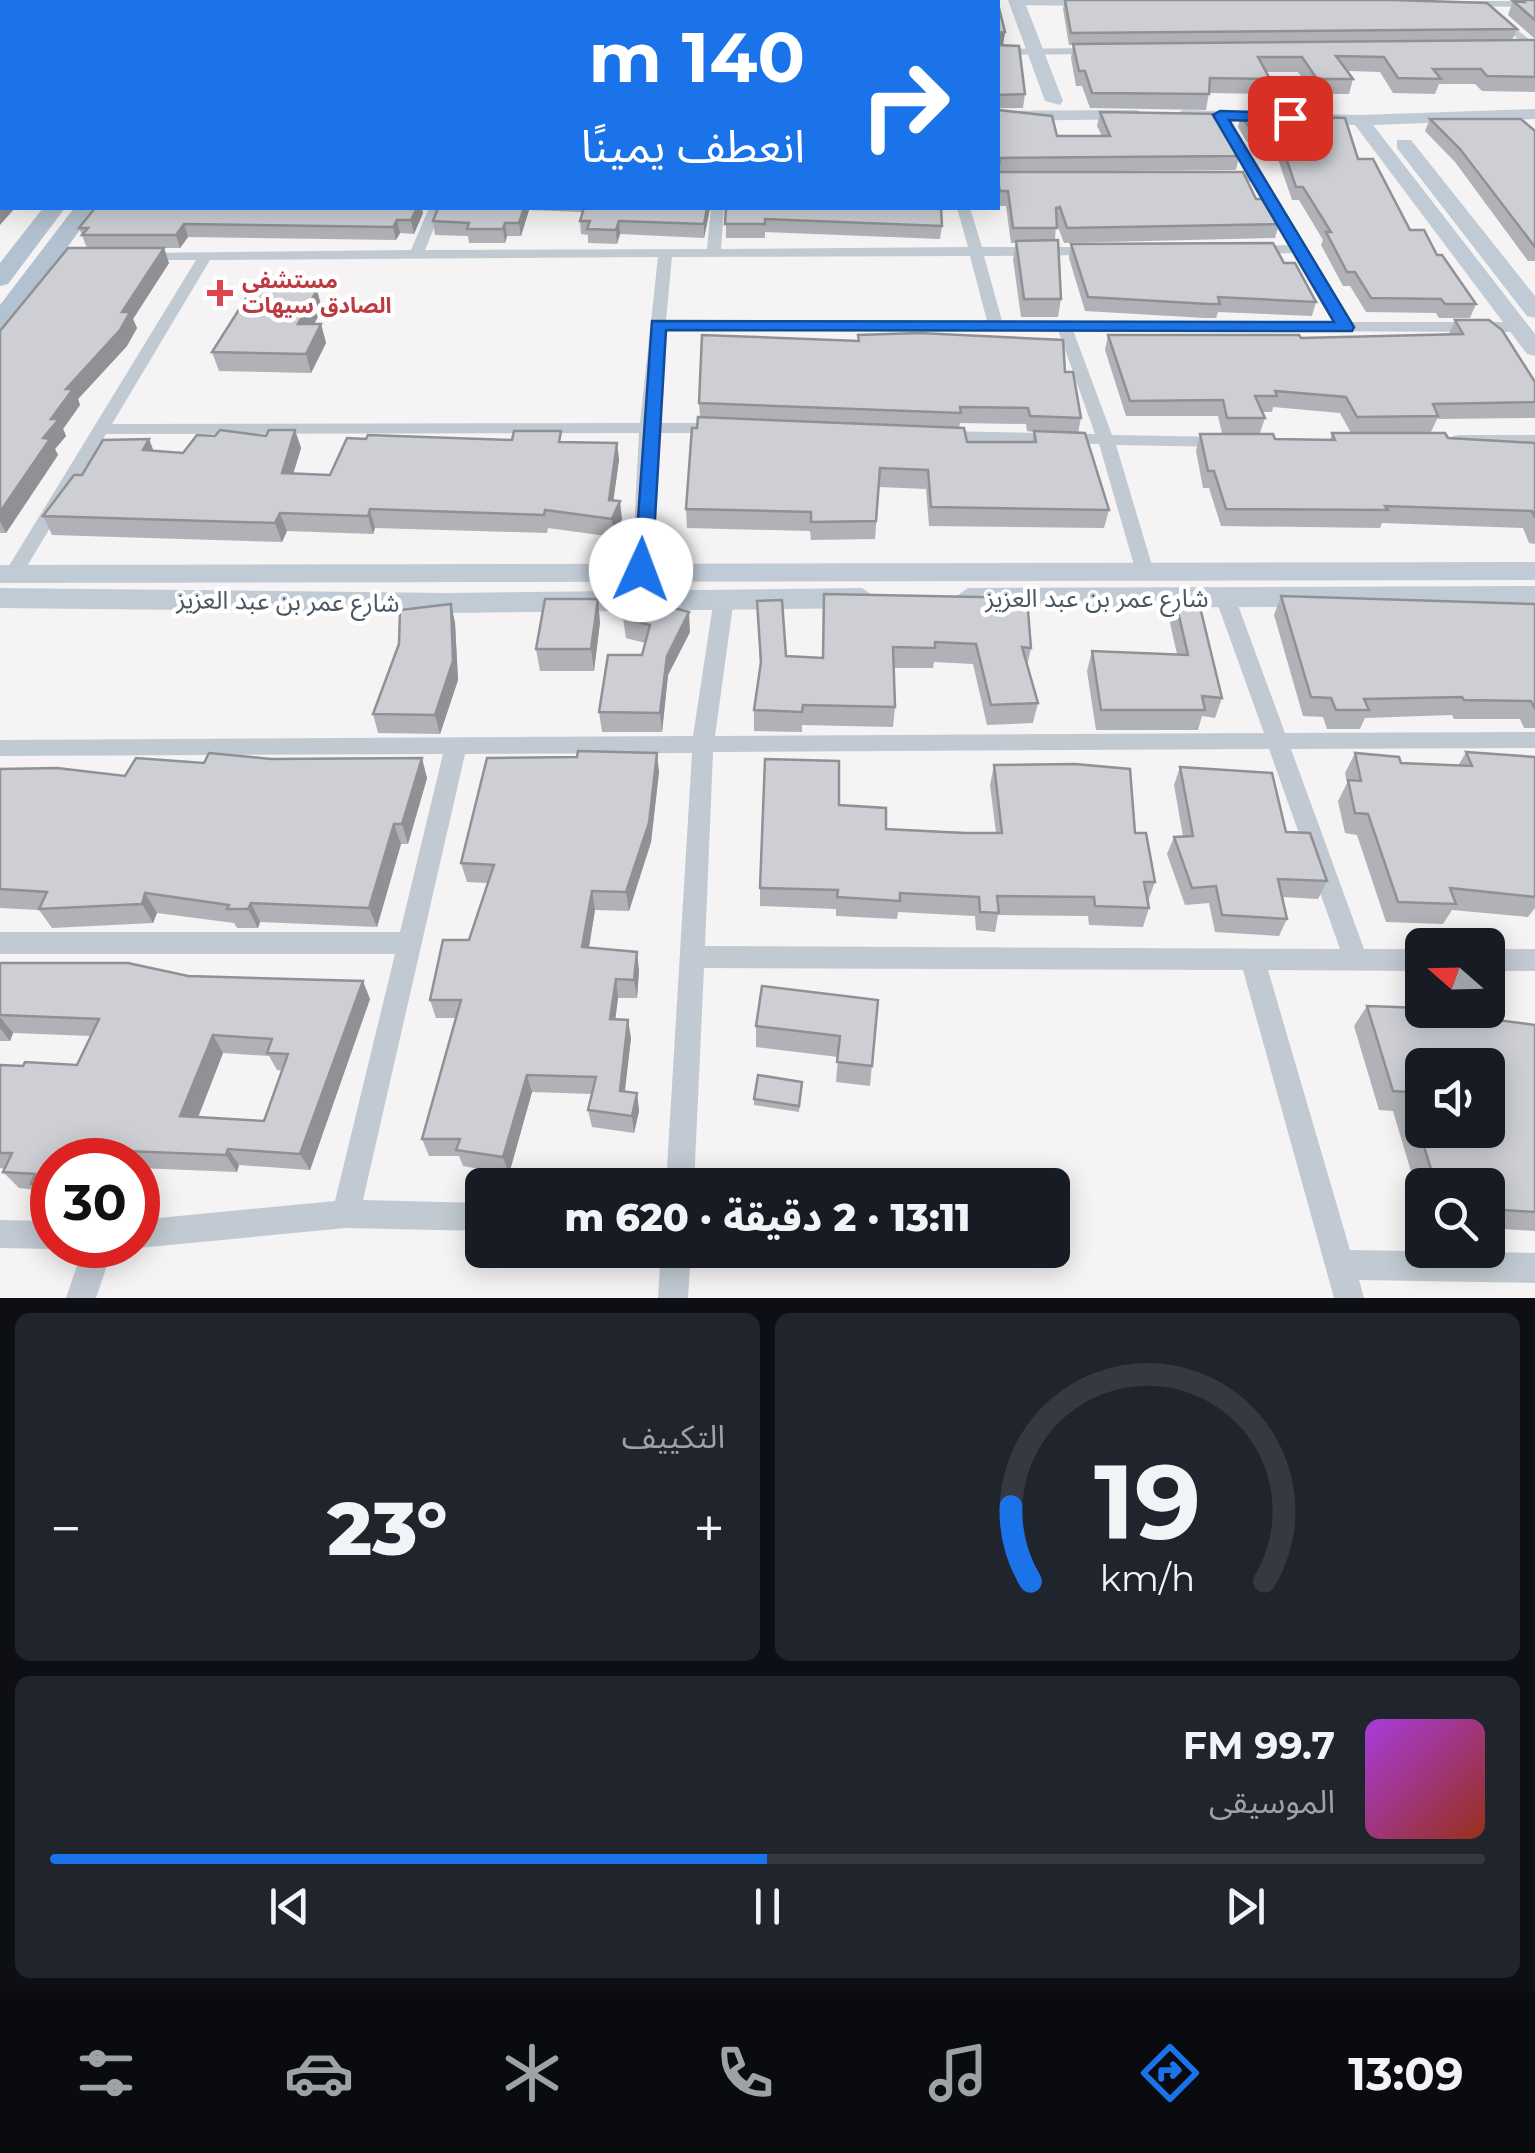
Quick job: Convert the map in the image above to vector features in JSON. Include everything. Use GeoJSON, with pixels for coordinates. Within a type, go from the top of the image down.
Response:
{"type":"FeatureCollection","features":[{"type":"Feature","properties":{"kind":"main road"},"geometry":{"type":"LineString","coordinates":[[2,273],[52,210]]}},
{"type":"Feature","properties":{"kind":"main road"},"geometry":{"type":"LineString","coordinates":[[0,322],[61,256],[84,210]]}},
{"type":"Feature","properties":{"kind":"street"},"geometry":{"type":"LineString","coordinates":[[1054,101],[1017,2],[1097,3]]}},
{"type":"Feature","properties":{"kind":"street"},"geometry":{"type":"LineString","coordinates":[[1481,2],[1533,49]]}},
{"type":"Feature","properties":{"kind":"street"},"geometry":{"type":"LineString","coordinates":[[1445,4],[1535,4]]}},
{"type":"Feature","properties":{"kind":"street"},"geometry":{"type":"LineString","coordinates":[[1512,47],[1533,49]]}},
{"type":"Feature","properties":{"kind":"street"},"geometry":{"type":"LineString","coordinates":[[1000,52],[1114,51]]}},
{"type":"Feature","properties":{"kind":"street"},"geometry":{"type":"LineString","coordinates":[[1000,101],[1535,106]]}},
{"type":"Feature","properties":{"kind":"street"},"geometry":{"type":"LineString","coordinates":[[1220,115],[1346,327]]}},
{"type":"Feature","properties":{"kind":"street"},"geometry":{"type":"LineString","coordinates":[[1000,116],[1523,119]]}},
{"type":"Feature","properties":{"kind":"street"},"geometry":{"type":"LineString","coordinates":[[1360,120],[1535,349]]}},
{"type":"Feature","properties":{"kind":"street"},"geometry":{"type":"LineString","coordinates":[[1385,120],[1535,311]]}},
{"type":"Feature","properties":{"kind":"street"},"geometry":{"type":"LineString","coordinates":[[1197,178],[1256,178]]}},
{"type":"Feature","properties":{"kind":"street"},"geometry":{"type":"LineString","coordinates":[[416,255],[434,210]]}},
{"type":"Feature","properties":{"kind":"street"},"geometry":{"type":"LineString","coordinates":[[714,253],[717,210]]}},
{"type":"Feature","properties":{"kind":"street"},"geometry":{"type":"LineString","coordinates":[[965,210],[996,326]]}},
{"type":"Feature","properties":{"kind":"street"},"geometry":{"type":"LineString","coordinates":[[1242,250],[1300,249]]}},
{"type":"Feature","properties":{"kind":"street"},"geometry":{"type":"LineString","coordinates":[[128,256],[1109,250]]}},
{"type":"Feature","properties":{"kind":"street"},"geometry":{"type":"LineString","coordinates":[[641,570],[648,424],[666,253]]}},
{"type":"Feature","properties":{"kind":"street"},"geometry":{"type":"LineString","coordinates":[[4,582],[206,256]]}},
{"type":"Feature","properties":{"kind":"street"},"geometry":{"type":"LineString","coordinates":[[658,325],[1518,327]]}},
{"type":"Feature","properties":{"kind":"street"},"geometry":{"type":"LineString","coordinates":[[1064,326],[1107,443],[1144,572]]}},
{"type":"Feature","properties":{"kind":"street"},"geometry":{"type":"LineString","coordinates":[[102,429],[648,424],[748,428]]}},
{"type":"Feature","properties":{"kind":"street"},"geometry":{"type":"LineString","coordinates":[[927,436],[1107,443],[1243,442]]}},
{"type":"Feature","properties":{"kind":"street"},"geometry":{"type":"LineString","coordinates":[[1438,440],[1535,440]]}},
{"type":"Feature","properties":{"kind":"street","name":"شارع عمر بن عبد العزيز"},"geometry":{"type":"LineString","coordinates":[[4,582],[641,570],[1535,571]]}},
{"type":"Feature","properties":{"kind":"street","name":"شارع عمر بن عبد العزيز"},"geometry":{"type":"LineString","coordinates":[[4,582],[446,603],[724,598],[1535,596]]}},
{"type":"Feature","properties":{"kind":"street"},"geometry":{"type":"LineString","coordinates":[[1225,597],[1356,960]]}},
{"type":"Feature","properties":{"kind":"street"},"geometry":{"type":"LineString","coordinates":[[681,1168],[703,743],[724,598]]}},
{"type":"Feature","properties":{"kind":"street"},"geometry":{"type":"LineString","coordinates":[[0,748],[1535,740]]}},
{"type":"Feature","properties":{"kind":"street"},"geometry":{"type":"LineString","coordinates":[[346,1214],[456,745]]}},
{"type":"Feature","properties":{"kind":"street"},"geometry":{"type":"LineString","coordinates":[[0,943],[407,944]]}},
{"type":"Feature","properties":{"kind":"street"},"geometry":{"type":"LineString","coordinates":[[695,956],[1405,960]]}},
{"type":"Feature","properties":{"kind":"street"},"geometry":{"type":"LineString","coordinates":[[1505,960],[1535,960]]}},
{"type":"Feature","properties":{"kind":"street"},"geometry":{"type":"LineString","coordinates":[[1253,961],[1349,1298]]}},
{"type":"Feature","properties":{"kind":"street"},"geometry":{"type":"LineString","coordinates":[[160,1232],[346,1214],[465,1216]]}},
{"type":"Feature","properties":{"kind":"street"},"geometry":{"type":"LineString","coordinates":[[0,1234],[30,1235]]}},
{"type":"Feature","properties":{"kind":"street"},"geometry":{"type":"LineString","coordinates":[[1340,1266],[1535,1268]]}},
{"type":"Feature","properties":{"kind":"street"},"geometry":{"type":"LineString","coordinates":[[81,1298],[91,1268]]}},
{"type":"Feature","properties":{"kind":"street"},"geometry":{"type":"LineString","coordinates":[[673,1298],[675,1268]]}},
{"type":"Feature","properties":{"kind":"building"},"geometry":{"type":"Polygon","coordinates":[[[1065,0],[1487,3],[1517,29],[1071,33],[1065,0]]]}},
{"type":"Feature","properties":{"kind":"building"},"geometry":{"type":"Polygon","coordinates":[[[1535,0],[1535,20],[1513,1],[1535,0]]]}},
{"type":"Feature","properties":{"kind":"building"},"geometry":{"type":"Polygon","coordinates":[[[1535,40],[1535,77],[1487,76],[1481,69],[1433,69],[1441,79],[1398,78],[1384,57],[1336,56],[1353,79],[1317,79],[1302,57],[1258,57],[1270,79],[1210,78],[1209,94],[1092,93],[1085,71],[1079,71],[1073,44],[1535,40]]]}},
{"type":"Feature","properties":{"kind":"building"},"geometry":{"type":"Polygon","coordinates":[[[1000,45],[1019,46],[1025,94],[1000,95],[1000,45]]]}},
{"type":"Feature","properties":{"kind":"building"},"geometry":{"type":"Polygon","coordinates":[[[1000,110],[1052,116],[1057,136],[1110,136],[1100,112],[1220,114],[1229,127],[1222,127],[1239,156],[1000,158],[1000,110]]]}},
{"type":"Feature","properties":{"kind":"building"},"geometry":{"type":"Polygon","coordinates":[[[1241,115],[1345,118],[1358,159],[1373,159],[1410,230],[1424,230],[1437,255],[1442,255],[1476,304],[1371,298],[1355,272],[1347,272],[1326,232],[1331,232],[1303,187],[1296,187],[1283,149],[1268,130],[1250,129],[1241,115]]]}},
{"type":"Feature","properties":{"kind":"building"},"geometry":{"type":"Polygon","coordinates":[[[1430,119],[1521,119],[1535,131],[1535,247],[1460,149],[1430,119]]]}},
{"type":"Feature","properties":{"kind":"building"},"geometry":{"type":"Polygon","coordinates":[[[1000,172],[1243,172],[1256,199],[1262,199],[1279,224],[1067,228],[1060,207],[1056,208],[1057,228],[1013,228],[1008,191],[1000,191],[1000,172]]]}},
{"type":"Feature","properties":{"kind":"building"},"geometry":{"type":"Polygon","coordinates":[[[93,210],[416,210],[411,220],[397,220],[393,227],[184,224],[176,235],[82,235],[88,228],[79,228],[93,210]]]}},
{"type":"Feature","properties":{"kind":"building"},"geometry":{"type":"Polygon","coordinates":[[[437,210],[523,210],[519,223],[505,223],[503,229],[467,229],[469,223],[433,221],[437,210]]]}},
{"type":"Feature","properties":{"kind":"building"},"geometry":{"type":"Polygon","coordinates":[[[583,210],[707,210],[704,224],[619,221],[616,230],[587,229],[590,221],[580,221],[583,210]]]}},
{"type":"Feature","properties":{"kind":"building"},"geometry":{"type":"Polygon","coordinates":[[[726,210],[941,210],[942,226],[765,219],[765,224],[725,224],[726,210]]]}},
{"type":"Feature","properties":{"kind":"building"},"geometry":{"type":"Polygon","coordinates":[[[1058,240],[1061,299],[1024,299],[1016,241],[1058,240]]]}},
{"type":"Feature","properties":{"kind":"building"},"geometry":{"type":"Polygon","coordinates":[[[1273,243],[1284,263],[1295,263],[1316,302],[1218,297],[1220,304],[1209,304],[1088,297],[1071,244],[1273,243]]]}},
{"type":"Feature","properties":{"kind":"building"},"geometry":{"type":"Polygon","coordinates":[[[68,248],[164,248],[122,312],[130,312],[120,330],[66,389],[73,389],[51,419],[59,419],[43,438],[50,439],[0,512],[0,331],[68,248]]]}},
{"type":"Feature","properties":{"kind":"building"},"geometry":{"type":"Polygon","coordinates":[[[252,289],[317,290],[298,324],[321,324],[306,354],[212,352],[252,289]]]}},
{"type":"Feature","properties":{"kind":"building"},"geometry":{"type":"Polygon","coordinates":[[[1455,320],[1489,320],[1502,330],[1535,382],[1535,402],[1433,404],[1438,416],[1357,417],[1346,397],[1275,391],[1277,396],[1255,396],[1265,418],[1227,418],[1223,400],[1130,401],[1108,335],[1301,338],[1463,334],[1455,320]]]}},
{"type":"Feature","properties":{"kind":"building"},"geometry":{"type":"Polygon","coordinates":[[[919,333],[1063,340],[1065,372],[1073,372],[1081,418],[1030,416],[1028,408],[960,407],[961,413],[699,403],[702,335],[859,341],[858,335],[919,333]]]}},
{"type":"Feature","properties":{"kind":"building"},"geometry":{"type":"Polygon","coordinates":[[[698,417],[964,428],[967,442],[1036,442],[1034,431],[1085,433],[1109,510],[931,507],[928,470],[880,468],[876,521],[811,522],[811,512],[686,509],[692,428],[697,428],[698,417]]]}},
{"type":"Feature","properties":{"kind":"building"},"geometry":{"type":"Polygon","coordinates":[[[220,430],[266,436],[269,430],[295,430],[282,473],[330,475],[347,438],[366,439],[368,435],[512,440],[514,431],[561,431],[559,442],[617,443],[609,500],[620,501],[612,519],[545,510],[544,515],[370,509],[368,516],[280,513],[275,523],[43,516],[74,475],[82,475],[103,440],[149,439],[143,450],[183,453],[197,435],[215,436],[220,430]]]}},
{"type":"Feature","properties":{"kind":"building"},"geometry":{"type":"Polygon","coordinates":[[[1332,433],[1445,433],[1448,438],[1535,443],[1535,518],[1532,511],[1385,506],[1388,510],[1226,509],[1214,471],[1208,471],[1200,434],[1273,434],[1275,439],[1335,440],[1332,433]]]}},
{"type":"Feature","properties":{"kind":"building"},"geometry":{"type":"Polygon","coordinates":[[[824,594],[1027,598],[1031,648],[1022,647],[1038,703],[991,705],[976,644],[935,642],[935,648],[893,647],[895,707],[803,705],[802,712],[754,710],[761,662],[757,601],[782,600],[786,656],[823,658],[824,594]]]}},
{"type":"Feature","properties":{"kind":"building"},"geometry":{"type":"Polygon","coordinates":[[[1281,596],[1535,604],[1535,709],[1531,701],[1462,697],[1364,699],[1369,710],[1336,710],[1331,698],[1311,697],[1281,596]]]}},
{"type":"Feature","properties":{"kind":"building"},"geometry":{"type":"Polygon","coordinates":[[[637,598],[689,612],[667,656],[660,713],[599,712],[608,655],[642,655],[650,625],[623,618],[637,598]]]}},
{"type":"Feature","properties":{"kind":"building"},"geometry":{"type":"Polygon","coordinates":[[[545,599],[598,599],[591,649],[536,649],[545,599]]]}},
{"type":"Feature","properties":{"kind":"building"},"geometry":{"type":"Polygon","coordinates":[[[1176,603],[1199,603],[1222,698],[1202,696],[1205,710],[1101,710],[1092,651],[1188,655],[1176,603]]]}},
{"type":"Feature","properties":{"kind":"building"},"geometry":{"type":"Polygon","coordinates":[[[451,604],[453,661],[435,715],[373,714],[399,644],[400,610],[451,604]]]}},
{"type":"Feature","properties":{"kind":"building"},"geometry":{"type":"Polygon","coordinates":[[[578,751],[657,753],[649,823],[626,892],[592,891],[582,947],[637,952],[634,980],[616,979],[610,1019],[628,1020],[620,1091],[637,1093],[632,1116],[588,1110],[596,1077],[527,1075],[503,1157],[456,1150],[460,1139],[422,1139],[461,1000],[430,1000],[443,940],[469,940],[494,865],[461,863],[487,758],[577,757],[578,751]]]}},
{"type":"Feature","properties":{"kind":"building"},"geometry":{"type":"Polygon","coordinates":[[[1466,752],[1535,757],[1535,897],[1450,888],[1456,904],[1398,902],[1368,814],[1355,813],[1348,780],[1361,781],[1355,753],[1399,757],[1401,763],[1472,766],[1466,752]]]}},
{"type":"Feature","properties":{"kind":"building"},"geometry":{"type":"Polygon","coordinates":[[[209,753],[271,759],[422,758],[402,824],[394,824],[369,908],[251,903],[248,909],[227,909],[229,905],[145,893],[142,904],[39,909],[47,892],[0,889],[0,769],[57,768],[125,776],[136,758],[204,763],[209,753]]]}},
{"type":"Feature","properties":{"kind":"building"},"geometry":{"type":"Polygon","coordinates":[[[765,759],[839,761],[839,805],[886,808],[886,829],[964,833],[1002,833],[994,765],[1075,764],[1130,769],[1135,833],[1146,833],[1155,882],[1144,882],[1149,908],[1095,906],[1094,897],[997,896],[999,913],[980,912],[979,897],[900,893],[900,901],[837,897],[838,890],[760,888],[765,759]]]}},
{"type":"Feature","properties":{"kind":"building"},"geometry":{"type":"Polygon","coordinates":[[[1180,767],[1272,773],[1286,832],[1310,833],[1327,881],[1278,879],[1287,919],[1222,915],[1216,886],[1192,888],[1174,837],[1193,836],[1180,767]]]}},
{"type":"Feature","properties":{"kind":"building"},"geometry":{"type":"Polygon","coordinates":[[[0,963],[128,963],[188,976],[363,981],[300,1154],[228,1149],[226,1155],[160,1152],[160,1138],[30,1138],[30,1174],[3,1172],[12,1153],[0,1153],[0,1065],[77,1065],[99,1019],[0,1015],[0,963]],[[213,1035],[180,1116],[264,1121],[288,1054],[267,1053],[272,1039],[213,1035]]]}},
{"type":"Feature","properties":{"kind":"building"},"geometry":{"type":"Polygon","coordinates":[[[762,986],[878,1000],[872,1066],[837,1062],[840,1036],[756,1026],[762,986]]]}},
{"type":"Feature","properties":{"kind":"building"},"geometry":{"type":"Polygon","coordinates":[[[1367,1006],[1405,1007],[1405,1028],[1505,1028],[1505,1021],[1535,1025],[1535,1212],[1505,1210],[1505,1168],[1431,1168],[1424,1148],[1505,1148],[1505,1048],[1405,1048],[1405,1092],[1393,1091],[1367,1006]]]}},
{"type":"Feature","properties":{"kind":"building"},"geometry":{"type":"Polygon","coordinates":[[[758,1075],[802,1082],[799,1106],[754,1099],[758,1075]]]}},
{"type":"Feature","properties":{"kind":"place","name":"مستشفى الصادق سيهات"},"geometry":{"type":"Point","coordinates":[220,293]}},
{"type":"Feature","properties":{"kind":"route"},"geometry":{"type":"LineString","coordinates":[[641,570],[648,424],[658,325],[1346,327],[1220,115],[1290,118]]}}]}
